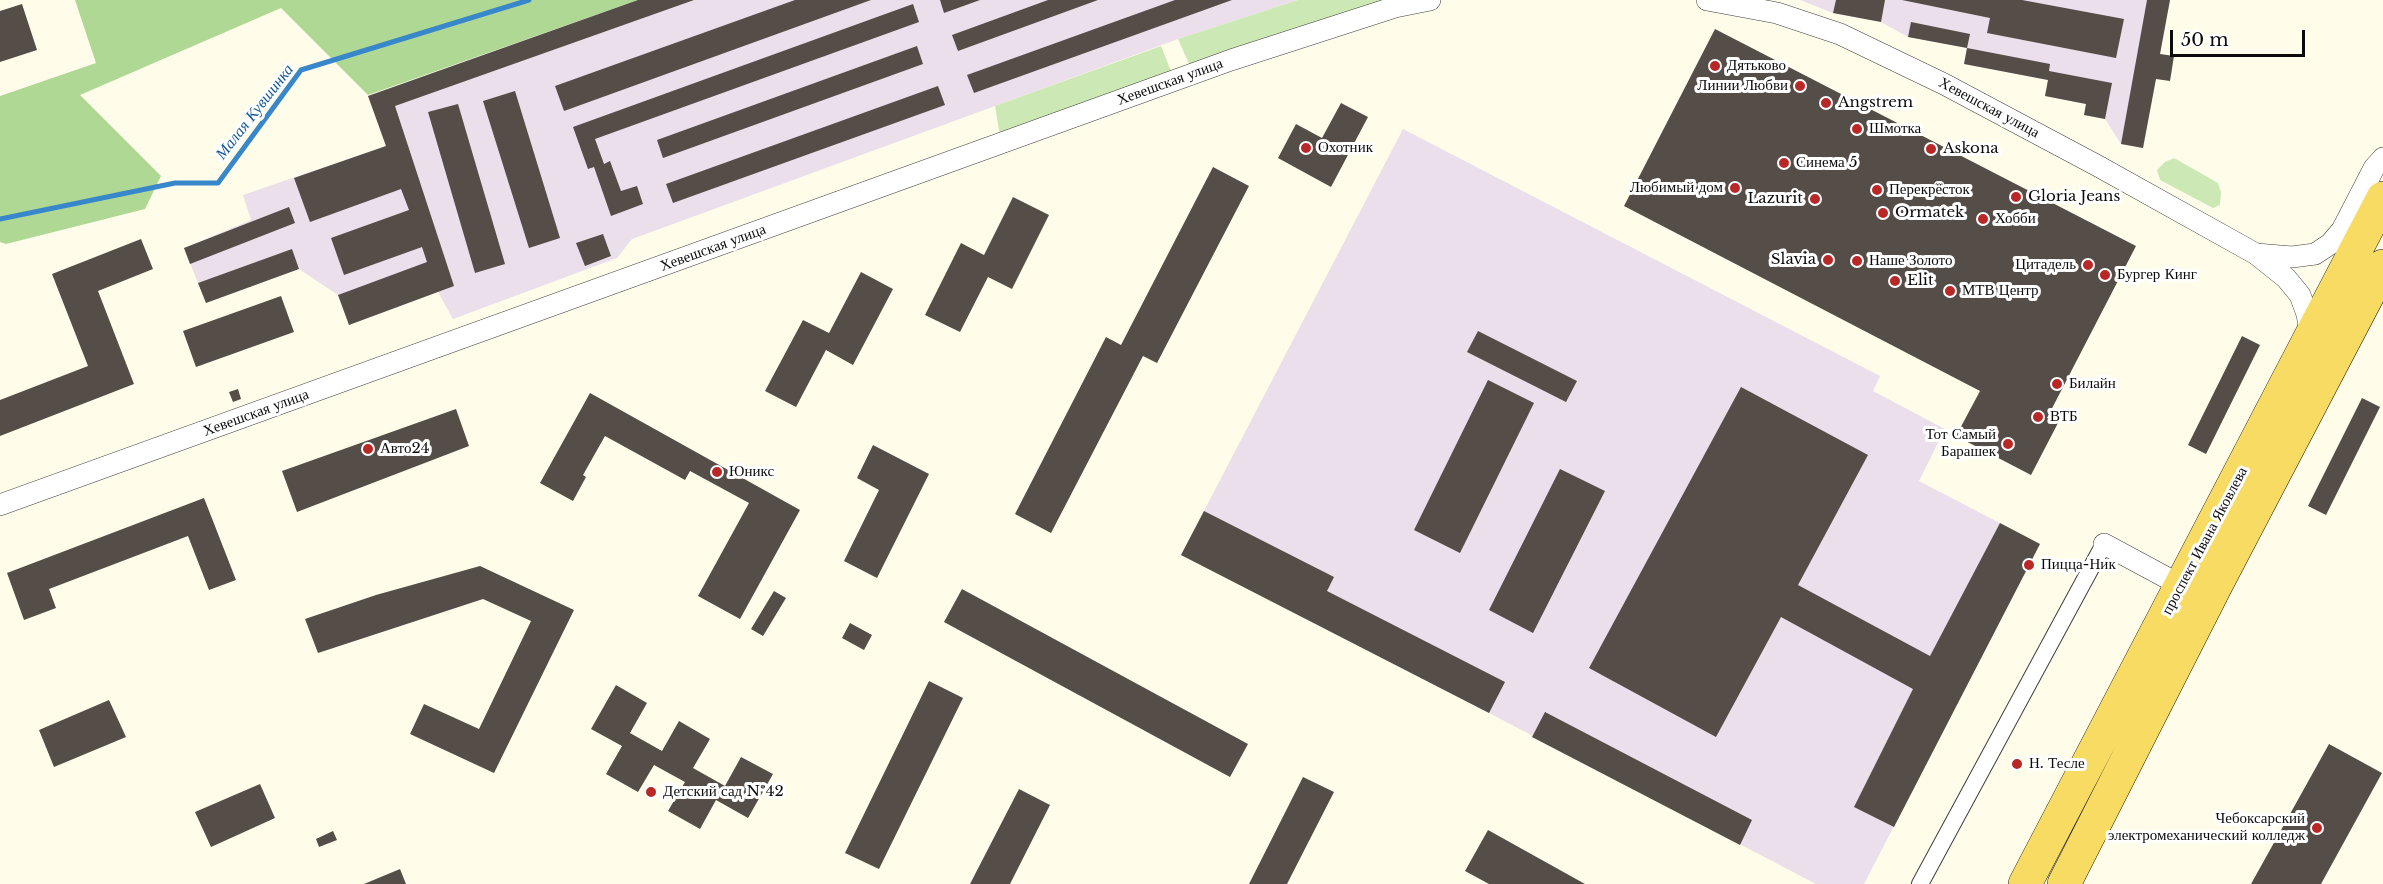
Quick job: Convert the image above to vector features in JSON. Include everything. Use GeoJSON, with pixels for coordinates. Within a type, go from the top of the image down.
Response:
{"type":"FeatureCollection","features":[{"type":"Feature","properties":{"kind":"main road","name":"проспект Ивана Яковлева"},"geometry":{"type":"LineString","coordinates":[[2025,884],[2383,198]]}},
{"type":"Feature","properties":{"kind":"main road","name":"проспект Ивана Яковлева"},"geometry":{"type":"LineString","coordinates":[[2064,884],[2216,585],[2383,266]]}},
{"type":"Feature","properties":{"kind":"street","name":"Хевешская улица"},"geometry":{"type":"LineString","coordinates":[[0,505],[1231,60],[1384,10],[1430,0]]}},
{"type":"Feature","properties":{"kind":"street","name":"Хевешская улица"},"geometry":{"type":"LineString","coordinates":[[1707,0],[1777,13],[1840,34],[1944,84],[2256,254]]}},
{"type":"Feature","properties":{"kind":"street"},"geometry":{"type":"LineString","coordinates":[[2256,254],[2292,257],[2314,254],[2330,244],[2342,230],[2374,168],[2383,158]]}},
{"type":"Feature","properties":{"kind":"street"},"geometry":{"type":"LineString","coordinates":[[2256,254],[2286,279],[2300,296],[2307,314],[2311,338]]}},
{"type":"Feature","properties":{"kind":"street"},"geometry":{"type":"LineString","coordinates":[[1920,884],[2104,544],[2182,586]]}},
{"type":"Feature","properties":{"kind":"shaded area"},"geometry":{"type":"Polygon","coordinates":[[[638,0],[1298,0],[1178,39],[632,239],[617,258],[453,319],[438,292],[349,325],[338,295],[299,269],[206,303],[184,248],[251,220],[243,195],[386,146],[368,96],[638,0]]]}},
{"type":"Feature","properties":{"kind":"shaded area"},"geometry":{"type":"Polygon","coordinates":[[[1800,0],[2170,0],[2143,148],[2121,144],[2105,119],[2084,115],[2086,104],[2045,96],[2048,80],[1964,64],[1967,48],[1908,37],[1881,22],[1833,13],[1800,0]]]}},
{"type":"Feature","properties":{"kind":"shaded area"},"geometry":{"type":"Polygon","coordinates":[[[1403,129],[1880,376],[1873,391],[1945,429],[1919,481],[2040,544],[1864,884],[1816,884],[1181,555],[1403,129]]]}},
{"type":"Feature","properties":{"kind":"green space"},"geometry":{"type":"Polygon","coordinates":[[[75,0],[638,0],[368,95],[281,8],[80,95],[161,176],[145,209],[6,244],[0,242],[0,96],[96,63],[75,0]]]}},
{"type":"Feature","properties":{"kind":"green space"},"geometry":{"type":"Polygon","coordinates":[[[1298,0],[1383,0],[1190,66],[1178,39],[1298,0]]]}},
{"type":"Feature","properties":{"kind":"green space"},"geometry":{"type":"Polygon","coordinates":[[[1161,46],[1171,71],[1000,136],[995,106],[1161,46]]]}},
{"type":"Feature","properties":{"kind":"green space"},"geometry":{"type":"Polygon","coordinates":[[[2174,158],[2218,183],[2221,192],[2220,205],[2213,208],[2160,180],[2157,170],[2165,162],[2174,158]]]}},
{"type":"Feature","properties":{"kind":"building"},"geometry":{"type":"Polygon","coordinates":[[[638,0],[694,0],[395,106],[454,286],[349,325],[338,295],[427,262],[422,247],[344,275],[331,238],[409,210],[401,189],[310,222],[294,178],[386,146],[368,96],[638,0]]]}},
{"type":"Feature","properties":{"kind":"building"},"geometry":{"type":"Polygon","coordinates":[[[795,0],[871,0],[564,111],[555,86],[795,0]]]}},
{"type":"Feature","properties":{"kind":"building"},"geometry":{"type":"Polygon","coordinates":[[[940,0],[980,0],[944,13],[940,0]]]}},
{"type":"Feature","properties":{"kind":"building"},"geometry":{"type":"Polygon","coordinates":[[[1048,0],[1098,0],[958,51],[952,35],[1048,0]]]}},
{"type":"Feature","properties":{"kind":"building"},"geometry":{"type":"Polygon","coordinates":[[[1175,0],[1232,0],[974,93],[967,75],[1175,0]]]}},
{"type":"Feature","properties":{"kind":"building"},"geometry":{"type":"Polygon","coordinates":[[[1836,0],[1885,0],[1881,22],[1833,13],[1836,0]]]}},
{"type":"Feature","properties":{"kind":"building"},"geometry":{"type":"Polygon","coordinates":[[[1902,0],[2022,0],[2124,19],[2116,58],[1987,33],[1990,18],[1902,0]]]}},
{"type":"Feature","properties":{"kind":"building"},"geometry":{"type":"Polygon","coordinates":[[[2147,0],[2170,0],[2160,54],[2174,56],[2170,81],[2156,79],[2143,148],[2121,144],[2147,0]]]}},
{"type":"Feature","properties":{"kind":"building"},"geometry":{"type":"Polygon","coordinates":[[[22,4],[37,50],[0,62],[0,11],[22,4]]]}},
{"type":"Feature","properties":{"kind":"building"},"geometry":{"type":"Polygon","coordinates":[[[913,4],[919,22],[595,139],[604,164],[610,161],[621,191],[637,186],[643,204],[611,216],[594,167],[588,169],[573,127],[913,4]]]}},
{"type":"Feature","properties":{"kind":"building"},"geometry":{"type":"Polygon","coordinates":[[[1911,22],[1970,34],[1967,48],[1908,37],[1911,22]]]}},
{"type":"Feature","properties":{"kind":"building","name":"МТВ Центр"},"geometry":{"type":"Polygon","coordinates":[[[1715,29],[2136,246],[2047,418],[2058,423],[2031,475],[1956,436],[1980,391],[1624,206],[1715,29]]]}},
{"type":"Feature","properties":{"kind":"building"},"geometry":{"type":"Polygon","coordinates":[[[917,46],[923,64],[663,158],[657,140],[917,46]]]}},
{"type":"Feature","properties":{"kind":"building"},"geometry":{"type":"Polygon","coordinates":[[[1967,48],[2050,64],[2049,71],[2112,83],[2105,119],[2084,115],[2086,104],[2045,96],[2048,80],[1964,64],[1967,48]]]}},
{"type":"Feature","properties":{"kind":"building"},"geometry":{"type":"Polygon","coordinates":[[[938,86],[945,105],[673,203],[666,184],[938,86]]]}},
{"type":"Feature","properties":{"kind":"building"},"geometry":{"type":"Polygon","coordinates":[[[515,91],[560,238],[529,248],[483,101],[515,91]]]}},
{"type":"Feature","properties":{"kind":"building"},"geometry":{"type":"Polygon","coordinates":[[[1341,103],[1368,117],[1331,187],[1278,158],[1296,124],[1322,138],[1341,103]]]}},
{"type":"Feature","properties":{"kind":"building"},"geometry":{"type":"Polygon","coordinates":[[[458,104],[505,264],[475,273],[428,112],[458,104]]]}},
{"type":"Feature","properties":{"kind":"building"},"geometry":{"type":"Polygon","coordinates":[[[1213,167],[1249,186],[1157,363],[1143,356],[1051,533],[1015,514],[1106,337],[1121,345],[1213,167]]]}},
{"type":"Feature","properties":{"kind":"building"},"geometry":{"type":"Polygon","coordinates":[[[1013,197],[1049,215],[1012,289],[988,277],[960,332],[925,315],[961,243],[984,255],[1013,197]]]}},
{"type":"Feature","properties":{"kind":"building"},"geometry":{"type":"Polygon","coordinates":[[[289,207],[295,223],[190,264],[184,248],[289,207]]]}},
{"type":"Feature","properties":{"kind":"building"},"geometry":{"type":"Polygon","coordinates":[[[603,234],[611,256],[585,266],[576,243],[603,234]]]}},
{"type":"Feature","properties":{"kind":"building"},"geometry":{"type":"Polygon","coordinates":[[[141,239],[153,269],[98,291],[134,384],[0,436],[0,400],[88,366],[52,274],[141,239]]]}},
{"type":"Feature","properties":{"kind":"building"},"geometry":{"type":"Polygon","coordinates":[[[292,249],[299,269],[206,303],[198,283],[292,249]]]}},
{"type":"Feature","properties":{"kind":"building"},"geometry":{"type":"Polygon","coordinates":[[[861,272],[893,289],[853,365],[826,350],[796,407],[765,391],[803,320],[829,333],[861,272]]]}},
{"type":"Feature","properties":{"kind":"building"},"geometry":{"type":"Polygon","coordinates":[[[281,296],[294,332],[196,367],[183,331],[281,296]]]}},
{"type":"Feature","properties":{"kind":"building"},"geometry":{"type":"Polygon","coordinates":[[[1478,331],[1577,381],[1566,402],[1467,352],[1478,331]]]}},
{"type":"Feature","properties":{"kind":"building"},"geometry":{"type":"Polygon","coordinates":[[[2242,336],[2260,345],[2206,454],[2188,445],[2242,336]]]}},
{"type":"Feature","properties":{"kind":"building"},"geometry":{"type":"Polygon","coordinates":[[[1488,380],[1534,403],[1460,553],[1414,530],[1488,380]]]}},
{"type":"Feature","properties":{"kind":"building"},"geometry":{"type":"Polygon","coordinates":[[[1741,387],[1868,455],[1798,585],[1930,656],[2000,523],[2040,544],[1894,827],[1854,807],[1913,689],[1781,617],[1716,737],[1589,668],[1741,387]]]}},
{"type":"Feature","properties":{"kind":"building"},"geometry":{"type":"Polygon","coordinates":[[[238,389],[241,399],[233,402],[229,392],[238,389]]]}},
{"type":"Feature","properties":{"kind":"building"},"geometry":{"type":"Polygon","coordinates":[[[590,393],[800,510],[740,619],[698,596],[749,503],[690,471],[685,480],[605,436],[583,475],[586,477],[573,501],[540,483],[590,393]]]}},
{"type":"Feature","properties":{"kind":"building"},"geometry":{"type":"Polygon","coordinates":[[[2362,398],[2380,407],[2326,515],[2308,506],[2362,398]]]}},
{"type":"Feature","properties":{"kind":"building"},"geometry":{"type":"Polygon","coordinates":[[[456,409],[469,446],[297,512],[282,471],[456,409]]]}},
{"type":"Feature","properties":{"kind":"building"},"geometry":{"type":"Polygon","coordinates":[[[873,445],[929,474],[877,578],[844,561],[879,490],[857,478],[873,445]]]}},
{"type":"Feature","properties":{"kind":"building"},"geometry":{"type":"Polygon","coordinates":[[[1560,469],[1605,491],[1533,633],[1489,610],[1560,469]]]}},
{"type":"Feature","properties":{"kind":"building"},"geometry":{"type":"Polygon","coordinates":[[[204,498],[236,580],[209,590],[188,536],[49,589],[56,608],[24,620],[7,573],[204,498]]]}},
{"type":"Feature","properties":{"kind":"building"},"geometry":{"type":"Polygon","coordinates":[[[1204,511],[1334,577],[1327,591],[1505,682],[1489,713],[1181,555],[1204,511]]]}},
{"type":"Feature","properties":{"kind":"building"},"geometry":{"type":"Polygon","coordinates":[[[480,566],[574,610],[494,773],[410,734],[424,704],[479,729],[531,621],[483,599],[318,653],[305,619],[376,595],[480,566]]]}},
{"type":"Feature","properties":{"kind":"building"},"geometry":{"type":"Polygon","coordinates":[[[962,589],[1248,744],[1230,777],[944,622],[962,589]]]}},
{"type":"Feature","properties":{"kind":"building"},"geometry":{"type":"Polygon","coordinates":[[[774,591],[786,598],[763,636],[751,629],[774,591]]]}},
{"type":"Feature","properties":{"kind":"building"},"geometry":{"type":"Polygon","coordinates":[[[850,623],[872,635],[864,650],[842,638],[850,623]]]}},
{"type":"Feature","properties":{"kind":"building"},"geometry":{"type":"Polygon","coordinates":[[[929,681],[963,698],[879,869],[845,853],[929,681]]]}},
{"type":"Feature","properties":{"kind":"building"},"geometry":{"type":"Polygon","coordinates":[[[616,685],[647,703],[630,733],[662,751],[679,721],[710,739],[693,768],[725,786],[741,757],[773,774],[748,818],[716,800],[700,829],[668,811],[685,782],[654,765],[638,792],[606,774],[622,746],[591,729],[616,685]]]}},
{"type":"Feature","properties":{"kind":"building"},"geometry":{"type":"Polygon","coordinates":[[[109,700],[126,737],[54,767],[39,730],[109,700]]]}},
{"type":"Feature","properties":{"kind":"building"},"geometry":{"type":"Polygon","coordinates":[[[1545,712],[1752,820],[1740,845],[1532,737],[1545,712]]]}},
{"type":"Feature","properties":{"kind":"building","name":"Чебоксарский электромеханический колледж"},"geometry":{"type":"Polygon","coordinates":[[[2329,744],[2382,773],[2321,884],[2251,884],[2329,744]]]}},
{"type":"Feature","properties":{"kind":"building"},"geometry":{"type":"Polygon","coordinates":[[[1303,777],[1334,792],[1287,884],[1249,884],[1303,777]]]}},
{"type":"Feature","properties":{"kind":"building"},"geometry":{"type":"Polygon","coordinates":[[[260,784],[275,818],[211,847],[195,812],[260,784]]]}},
{"type":"Feature","properties":{"kind":"building"},"geometry":{"type":"Polygon","coordinates":[[[1019,789],[1050,805],[1010,884],[970,884],[1019,789]]]}},
{"type":"Feature","properties":{"kind":"building"},"geometry":{"type":"Polygon","coordinates":[[[1488,830],[1585,884],[1489,884],[1465,871],[1488,830]]]}},
{"type":"Feature","properties":{"kind":"building"},"geometry":{"type":"Polygon","coordinates":[[[333,831],[337,840],[319,847],[316,839],[333,831]]]}},
{"type":"Feature","properties":{"kind":"building"},"geometry":{"type":"Polygon","coordinates":[[[400,869],[406,884],[364,884],[400,869]]]}},
{"type":"Feature","properties":{"kind":"waterway","name":"Малая Кувшинка"},"geometry":{"type":"LineString","coordinates":[[0,219],[175,183],[218,183],[301,70],[529,0]]}},
{"type":"Feature","properties":{"kind":"place","name":"Дятьково"},"geometry":{"type":"Point","coordinates":[1715,66]}},
{"type":"Feature","properties":{"kind":"place","name":"Линии Любви"},"geometry":{"type":"Point","coordinates":[1800,86]}},
{"type":"Feature","properties":{"kind":"place","name":"Angstrem"},"geometry":{"type":"Point","coordinates":[1826,103]}},
{"type":"Feature","properties":{"kind":"place","name":"Шмотка"},"geometry":{"type":"Point","coordinates":[1857,129]}},
{"type":"Feature","properties":{"kind":"place","name":"Охотник"},"geometry":{"type":"Point","coordinates":[1306,148]}},
{"type":"Feature","properties":{"kind":"place","name":"Askona"},"geometry":{"type":"Point","coordinates":[1931,149]}},
{"type":"Feature","properties":{"kind":"place","name":"Синема 5"},"geometry":{"type":"Point","coordinates":[1784,163]}},
{"type":"Feature","properties":{"kind":"place","name":"Любимый дом"},"geometry":{"type":"Point","coordinates":[1735,188]}},
{"type":"Feature","properties":{"kind":"place","name":"Перекрёсток"},"geometry":{"type":"Point","coordinates":[1877,190]}},
{"type":"Feature","properties":{"kind":"place","name":"Gloria Jeans"},"geometry":{"type":"Point","coordinates":[2016,197]}},
{"type":"Feature","properties":{"kind":"place","name":"Lazurit"},"geometry":{"type":"Point","coordinates":[1815,199]}},
{"type":"Feature","properties":{"kind":"place","name":"Ormatek"},"geometry":{"type":"Point","coordinates":[1883,213]}},
{"type":"Feature","properties":{"kind":"place","name":"Хобби"},"geometry":{"type":"Point","coordinates":[1983,219]}},
{"type":"Feature","properties":{"kind":"place","name":"Slavia"},"geometry":{"type":"Point","coordinates":[1828,260]}},
{"type":"Feature","properties":{"kind":"place","name":"Наше Золото"},"geometry":{"type":"Point","coordinates":[1857,261]}},
{"type":"Feature","properties":{"kind":"place","name":"Цитадель"},"geometry":{"type":"Point","coordinates":[2088,265]}},
{"type":"Feature","properties":{"kind":"place","name":"Бургер Кинг"},"geometry":{"type":"Point","coordinates":[2105,275]}},
{"type":"Feature","properties":{"kind":"place","name":"Elit"},"geometry":{"type":"Point","coordinates":[1895,281]}},
{"type":"Feature","properties":{"kind":"place","name":"МТВ Центр"},"geometry":{"type":"Point","coordinates":[1950,291]}},
{"type":"Feature","properties":{"kind":"place","name":"Билайн"},"geometry":{"type":"Point","coordinates":[2057,384]}},
{"type":"Feature","properties":{"kind":"place","name":"ВТБ"},"geometry":{"type":"Point","coordinates":[2038,417]}},
{"type":"Feature","properties":{"kind":"place","name":"Тот Самый Барашек"},"geometry":{"type":"Point","coordinates":[2008,444]}},
{"type":"Feature","properties":{"kind":"place","name":"Авто24"},"geometry":{"type":"Point","coordinates":[368,449]}},
{"type":"Feature","properties":{"kind":"place","name":"Юникс"},"geometry":{"type":"Point","coordinates":[717,472]}},
{"type":"Feature","properties":{"kind":"place","name":"Пицца-Ник"},"geometry":{"type":"Point","coordinates":[2029,565]}},
{"type":"Feature","properties":{"kind":"place","name":"Н. Тесле"},"geometry":{"type":"Point","coordinates":[2017,764]}},
{"type":"Feature","properties":{"kind":"place","name":"Детский сад №42"},"geometry":{"type":"Point","coordinates":[651,792]}},
{"type":"Feature","properties":{"kind":"place","name":"Чебоксарский электромеханический колледж"},"geometry":{"type":"Point","coordinates":[2317,828]}}]}
